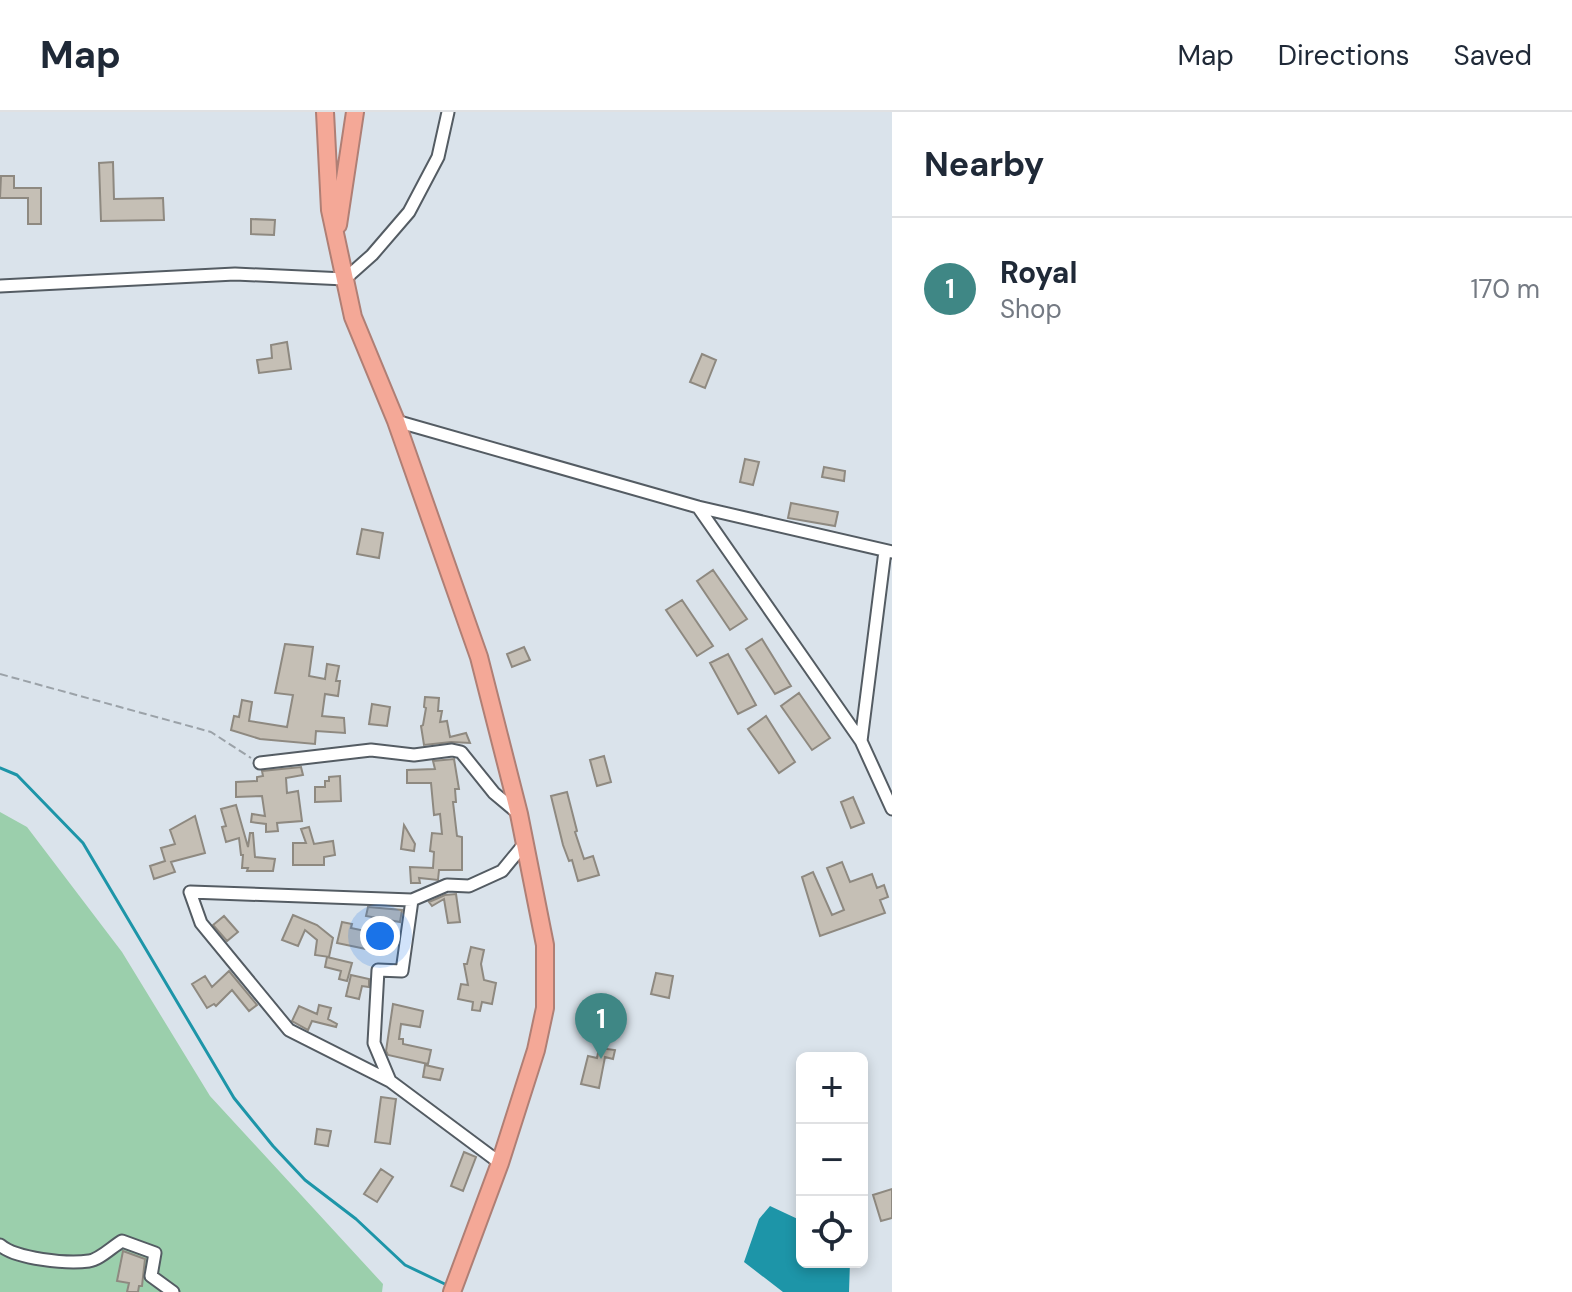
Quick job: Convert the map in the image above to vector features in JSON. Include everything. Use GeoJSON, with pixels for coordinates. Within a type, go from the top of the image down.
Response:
{"type":"FeatureCollection","features":[{"type":"Feature","properties":{"kind":"highway"},"geometry":{"type":"LineString","coordinates":[[325,112],[330,210],[337,231],[353,317],[396,421],[479,657],[519,814],[542,927],[546,987],[536,1050],[500,1163],[452,1292]]}},
{"type":"Feature","properties":{"kind":"highway"},"geometry":{"type":"LineString","coordinates":[[337,231],[355,112]]}},
{"type":"Feature","properties":{"kind":"street"},"geometry":{"type":"LineString","coordinates":[[0,286],[235,274],[345,279],[372,255],[409,212],[438,157],[448,112]]}},
{"type":"Feature","properties":{"kind":"street"},"geometry":{"type":"LineString","coordinates":[[396,421],[698,507],[889,552],[861,741]]}},
{"type":"Feature","properties":{"kind":"street"},"geometry":{"type":"LineString","coordinates":[[698,507],[861,741],[888,787],[892,809]]}},
{"type":"Feature","properties":{"kind":"street"},"geometry":{"type":"LineString","coordinates":[[260,763],[371,750],[414,755],[452,750],[461,752],[494,793],[519,814]]}},
{"type":"Feature","properties":{"kind":"street"},"geometry":{"type":"LineString","coordinates":[[500,1163],[390,1081],[289,1030],[201,923],[190,892],[412,900],[447,885],[469,886],[502,871],[525,843]]}},
{"type":"Feature","properties":{"kind":"street"},"geometry":{"type":"LineString","coordinates":[[390,1081],[374,1043],[378,970],[402,971],[412,900]]}},
{"type":"Feature","properties":{"kind":"street"},"geometry":{"type":"LineString","coordinates":[[0,1245],[7,1251],[42,1259],[92,1261],[122,1241],[155,1253],[151,1276],[173,1292]]}},
{"type":"Feature","properties":{"kind":"path"},"geometry":{"type":"LineString","coordinates":[[0,674],[211,732],[260,763]]}},
{"type":"Feature","properties":{"kind":"green space"},"geometry":{"type":"Polygon","coordinates":[[[0,812],[27,827],[122,952],[210,1096],[383,1284],[382,1292],[0,1292],[0,812]]]}},
{"type":"Feature","properties":{"kind":"water"},"geometry":{"type":"Polygon","coordinates":[[[770,1206],[796,1218],[796,1268],[850,1268],[849,1292],[783,1292],[744,1262],[759,1219],[770,1206]]]}},
{"type":"Feature","properties":{"kind":"building"},"geometry":{"type":"Polygon","coordinates":[[[113,162],[114,199],[163,198],[164,220],[101,221],[99,163],[113,162]]]}},
{"type":"Feature","properties":{"kind":"building"},"geometry":{"type":"Polygon","coordinates":[[[1,176],[14,176],[14,188],[41,188],[41,224],[28,224],[28,198],[0,198],[1,176]]]}},
{"type":"Feature","properties":{"kind":"building"},"geometry":{"type":"Polygon","coordinates":[[[251,219],[275,220],[274,235],[251,234],[251,219]]]}},
{"type":"Feature","properties":{"kind":"building"},"geometry":{"type":"Polygon","coordinates":[[[287,342],[291,369],[259,373],[257,360],[272,358],[271,345],[287,342]]]}},
{"type":"Feature","properties":{"kind":"building"},"geometry":{"type":"Polygon","coordinates":[[[702,354],[716,360],[705,388],[690,382],[702,354]]]}},
{"type":"Feature","properties":{"kind":"building"},"geometry":{"type":"Polygon","coordinates":[[[745,459],[759,462],[753,485],[740,482],[745,459]]]}},
{"type":"Feature","properties":{"kind":"building"},"geometry":{"type":"Polygon","coordinates":[[[824,467],[845,471],[844,481],[822,477],[824,467]]]}},
{"type":"Feature","properties":{"kind":"building"},"geometry":{"type":"Polygon","coordinates":[[[791,503],[838,512],[835,526],[788,518],[791,503]]]}},
{"type":"Feature","properties":{"kind":"building"},"geometry":{"type":"Polygon","coordinates":[[[362,529],[383,533],[379,558],[357,554],[362,529]]]}},
{"type":"Feature","properties":{"kind":"building"},"geometry":{"type":"Polygon","coordinates":[[[713,570],[747,619],[730,630],[697,581],[713,570]]]}},
{"type":"Feature","properties":{"kind":"building"},"geometry":{"type":"Polygon","coordinates":[[[682,600],[713,646],[697,656],[666,610],[682,600]]]}},
{"type":"Feature","properties":{"kind":"building"},"geometry":{"type":"Polygon","coordinates":[[[762,639],[791,686],[775,694],[746,649],[762,639]]]}},
{"type":"Feature","properties":{"kind":"building"},"geometry":{"type":"Polygon","coordinates":[[[285,644],[313,647],[309,676],[325,679],[327,664],[339,666],[336,681],[340,681],[338,696],[325,694],[322,716],[344,718],[345,733],[316,731],[315,744],[260,739],[231,730],[234,716],[239,717],[242,700],[252,702],[249,721],[287,727],[293,695],[275,693],[285,644]]]}},
{"type":"Feature","properties":{"kind":"building"},"geometry":{"type":"Polygon","coordinates":[[[524,647],[530,660],[512,667],[507,654],[524,647]]]}},
{"type":"Feature","properties":{"kind":"building"},"geometry":{"type":"Polygon","coordinates":[[[728,654],[756,705],[738,714],[710,663],[728,654]]]}},
{"type":"Feature","properties":{"kind":"building"},"geometry":{"type":"Polygon","coordinates":[[[799,693],[830,738],[812,750],[781,706],[799,693]]]}},
{"type":"Feature","properties":{"kind":"building"},"geometry":{"type":"Polygon","coordinates":[[[425,697],[439,698],[438,711],[442,711],[440,722],[447,721],[450,737],[466,733],[470,743],[424,745],[421,726],[426,708],[425,697]]]}},
{"type":"Feature","properties":{"kind":"building"},"geometry":{"type":"Polygon","coordinates":[[[372,704],[390,707],[387,726],[369,724],[372,704]]]}},
{"type":"Feature","properties":{"kind":"building"},"geometry":{"type":"Polygon","coordinates":[[[766,716],[795,762],[779,773],[748,729],[766,716]]]}},
{"type":"Feature","properties":{"kind":"building"},"geometry":{"type":"Polygon","coordinates":[[[604,756],[611,782],[597,786],[590,760],[604,756]]]}},
{"type":"Feature","properties":{"kind":"building"},"geometry":{"type":"Polygon","coordinates":[[[454,759],[459,789],[455,789],[456,802],[453,802],[457,836],[462,837],[462,870],[439,870],[438,880],[419,878],[420,883],[411,883],[410,867],[433,868],[434,852],[430,851],[432,833],[442,834],[440,814],[434,815],[431,783],[407,783],[407,770],[435,769],[433,761],[454,759]]]}},
{"type":"Feature","properties":{"kind":"building"},"geometry":{"type":"Polygon","coordinates":[[[301,767],[303,775],[286,778],[287,793],[298,791],[302,821],[277,823],[278,831],[266,832],[266,824],[251,822],[252,814],[265,816],[262,796],[236,797],[236,782],[257,781],[257,777],[263,776],[262,771],[301,767]]]}},
{"type":"Feature","properties":{"kind":"building"},"geometry":{"type":"Polygon","coordinates":[[[340,776],[341,801],[315,802],[315,787],[325,787],[329,777],[340,776]]]}},
{"type":"Feature","properties":{"kind":"building"},"geometry":{"type":"Polygon","coordinates":[[[567,792],[584,859],[593,856],[599,875],[578,881],[572,860],[569,861],[563,845],[551,796],[567,792]]]}},
{"type":"Feature","properties":{"kind":"building"},"geometry":{"type":"Polygon","coordinates":[[[853,797],[864,823],[851,828],[841,802],[853,797]]]}},
{"type":"Feature","properties":{"kind":"building"},"geometry":{"type":"Polygon","coordinates":[[[236,805],[248,847],[250,833],[253,833],[255,857],[275,859],[273,871],[247,871],[248,868],[242,868],[239,838],[226,842],[221,809],[236,805]]]}},
{"type":"Feature","properties":{"kind":"building"},"geometry":{"type":"Polygon","coordinates":[[[195,816],[205,853],[171,862],[175,872],[154,879],[150,866],[165,861],[161,848],[175,844],[170,830],[195,816]]]}},
{"type":"Feature","properties":{"kind":"building"},"geometry":{"type":"Polygon","coordinates":[[[404,825],[415,844],[414,851],[401,849],[404,825]]]}},
{"type":"Feature","properties":{"kind":"building"},"geometry":{"type":"Polygon","coordinates":[[[309,827],[314,844],[333,841],[335,855],[324,857],[324,865],[293,865],[293,843],[306,843],[301,829],[309,827]]]}},
{"type":"Feature","properties":{"kind":"building"},"geometry":{"type":"Polygon","coordinates":[[[842,862],[850,882],[872,874],[877,888],[884,885],[888,897],[880,900],[885,913],[820,936],[802,877],[813,872],[832,915],[844,910],[827,868],[842,862]]]}},
{"type":"Feature","properties":{"kind":"building"},"geometry":{"type":"Polygon","coordinates":[[[456,894],[460,922],[448,923],[444,899],[432,906],[429,902],[456,894]]]}},
{"type":"Feature","properties":{"kind":"building"},"geometry":{"type":"Polygon","coordinates":[[[368,907],[402,910],[400,922],[366,916],[368,907]]]}},
{"type":"Feature","properties":{"kind":"building"},"geometry":{"type":"Polygon","coordinates":[[[293,915],[317,925],[333,938],[329,957],[315,955],[317,940],[305,930],[298,946],[282,940],[293,915]]]}},
{"type":"Feature","properties":{"kind":"building"},"geometry":{"type":"Polygon","coordinates":[[[224,916],[238,932],[227,941],[213,925],[224,916]]]}},
{"type":"Feature","properties":{"kind":"building"},"geometry":{"type":"Polygon","coordinates":[[[342,922],[352,924],[351,928],[370,932],[366,949],[337,943],[342,922]]]}},
{"type":"Feature","properties":{"kind":"building"},"geometry":{"type":"Polygon","coordinates":[[[471,947],[484,950],[481,964],[484,980],[496,983],[492,1004],[482,1002],[480,1011],[472,1010],[473,1002],[458,999],[461,984],[468,985],[464,964],[467,964],[471,947]]]}},
{"type":"Feature","properties":{"kind":"building"},"geometry":{"type":"Polygon","coordinates":[[[327,957],[352,963],[347,981],[339,979],[341,971],[325,967],[327,957]]]}},
{"type":"Feature","properties":{"kind":"building"},"geometry":{"type":"Polygon","coordinates":[[[229,971],[257,1005],[249,1011],[232,990],[216,1006],[207,1008],[192,984],[205,976],[212,987],[229,971]]]}},
{"type":"Feature","properties":{"kind":"building"},"geometry":{"type":"Polygon","coordinates":[[[656,973],[673,976],[669,998],[651,994],[656,973]]]}},
{"type":"Feature","properties":{"kind":"building"},"geometry":{"type":"Polygon","coordinates":[[[351,975],[369,979],[369,987],[362,986],[359,999],[346,996],[351,975]]]}},
{"type":"Feature","properties":{"kind":"building"},"geometry":{"type":"Polygon","coordinates":[[[393,1004],[423,1011],[420,1027],[401,1024],[399,1039],[403,1039],[403,1044],[431,1050],[428,1064],[388,1055],[393,1004]]]}},
{"type":"Feature","properties":{"kind":"building"},"geometry":{"type":"Polygon","coordinates":[[[319,1005],[331,1008],[328,1019],[337,1024],[336,1027],[312,1021],[308,1030],[292,1021],[299,1006],[317,1014],[319,1005]]]}},
{"type":"Feature","properties":{"kind":"building"},"geometry":{"type":"Polygon","coordinates":[[[599,1048],[615,1050],[613,1059],[605,1057],[599,1088],[581,1084],[588,1056],[597,1058],[599,1048]]]}},
{"type":"Feature","properties":{"kind":"building"},"geometry":{"type":"Polygon","coordinates":[[[425,1065],[443,1069],[440,1080],[423,1077],[425,1065]]]}},
{"type":"Feature","properties":{"kind":"building"},"geometry":{"type":"Polygon","coordinates":[[[381,1097],[396,1099],[390,1144],[375,1142],[381,1097]]]}},
{"type":"Feature","properties":{"kind":"building"},"geometry":{"type":"Polygon","coordinates":[[[317,1129],[331,1131],[328,1146],[315,1144],[317,1129]]]}},
{"type":"Feature","properties":{"kind":"building"},"geometry":{"type":"Polygon","coordinates":[[[464,1152],[476,1157],[463,1191],[451,1186],[464,1152]]]}},
{"type":"Feature","properties":{"kind":"building"},"geometry":{"type":"Polygon","coordinates":[[[381,1169],[393,1177],[377,1202],[364,1194],[381,1169]]]}},
{"type":"Feature","properties":{"kind":"building"},"geometry":{"type":"Polygon","coordinates":[[[892,1189],[892,1218],[881,1221],[873,1195],[892,1189]]]}},
{"type":"Feature","properties":{"kind":"building"},"geometry":{"type":"Polygon","coordinates":[[[123,1251],[145,1259],[142,1286],[139,1286],[138,1292],[127,1292],[129,1283],[117,1281],[123,1251]]]}},
{"type":"Feature","properties":{"kind":"waterway"},"geometry":{"type":"LineString","coordinates":[[0,768],[17,775],[83,843],[234,1098],[273,1146],[305,1180],[356,1219],[405,1265],[449,1286]]}},
{"type":"Feature","properties":{"kind":"place","name":"Royal"},"geometry":{"type":"Point","coordinates":[601,1059]}}]}
